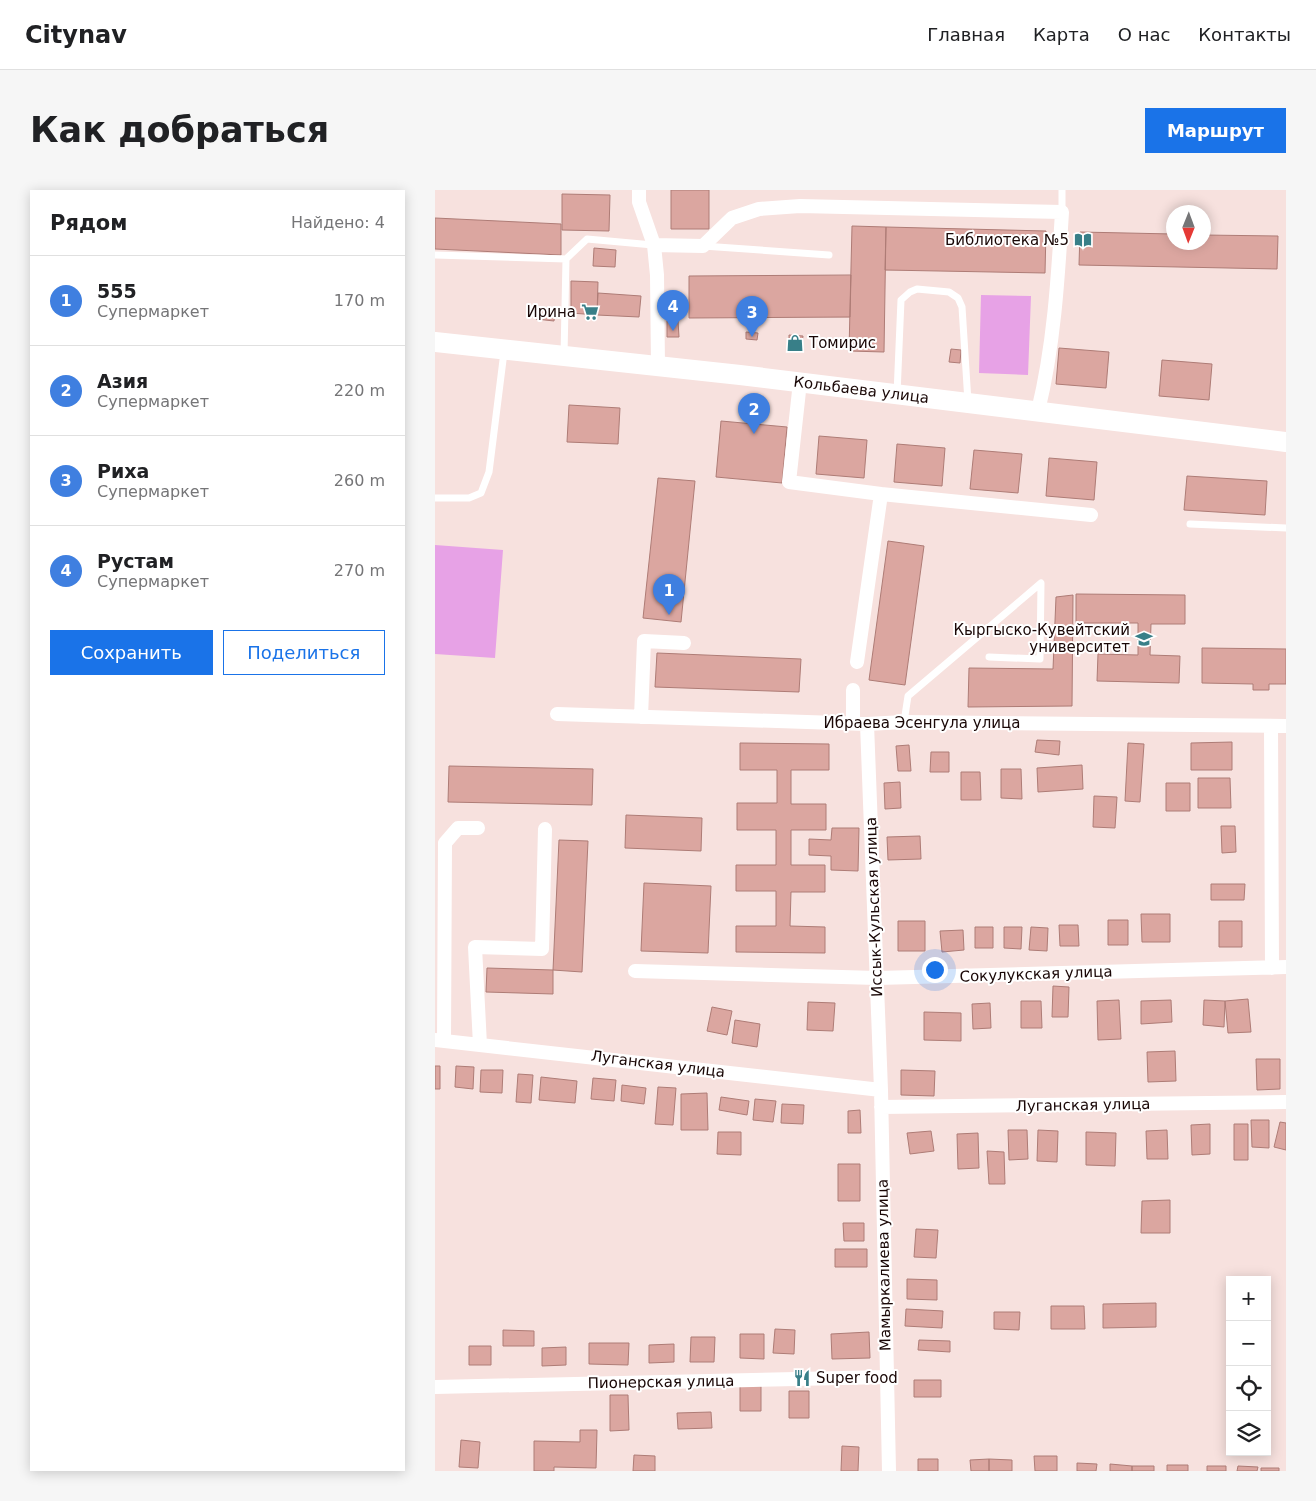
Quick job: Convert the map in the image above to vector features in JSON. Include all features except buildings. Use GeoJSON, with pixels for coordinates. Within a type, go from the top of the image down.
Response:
{"type":"FeatureCollection","features":[{"type":"Feature","properties":{"kind":"main road","name":"Кольбаева улица"},"geometry":{"type":"LineString","coordinates":[[435,342],[800,382],[1286,442]]}},
{"type":"Feature","properties":{"kind":"street"},"geometry":{"type":"LineString","coordinates":[[639,190],[639,202],[654,245],[657,275],[658,366]]}},
{"type":"Feature","properties":{"kind":"street"},"geometry":{"type":"LineString","coordinates":[[654,245],[703,246],[732,218],[759,209],[838,206],[1062,212],[1057,291],[1038,411]]}},
{"type":"Feature","properties":{"kind":"street"},"geometry":{"type":"LineString","coordinates":[[800,382],[789,482],[881,494],[1091,515]]}},
{"type":"Feature","properties":{"kind":"street"},"geometry":{"type":"LineString","coordinates":[[857,662],[881,494]]}},
{"type":"Feature","properties":{"kind":"street"},"geometry":{"type":"LineString","coordinates":[[641,717],[644,641],[684,642]]}},
{"type":"Feature","properties":{"kind":"street"},"geometry":{"type":"LineString","coordinates":[[853,690],[853,723]]}},
{"type":"Feature","properties":{"kind":"street","name":"Ибраева Эсенгула улица"},"geometry":{"type":"LineString","coordinates":[[557,714],[867,724],[904,722],[1286,726]]}},
{"type":"Feature","properties":{"kind":"street","name":"Иссык-Кульская улица"},"geometry":{"type":"LineString","coordinates":[[867,724],[881,1090]]}},
{"type":"Feature","properties":{"kind":"street"},"geometry":{"type":"LineString","coordinates":[[1271,726],[1271,968]]}},
{"type":"Feature","properties":{"kind":"street"},"geometry":{"type":"LineString","coordinates":[[439,1040],[445,843],[458,828],[477,828]]}},
{"type":"Feature","properties":{"kind":"street"},"geometry":{"type":"LineString","coordinates":[[480,1045],[475,947],[542,949],[545,829]]}},
{"type":"Feature","properties":{"kind":"street","name":"Сокулукская улица"},"geometry":{"type":"LineString","coordinates":[[635,971],[877,978],[1286,967]]}},
{"type":"Feature","properties":{"kind":"street","name":"Луганская улица"},"geometry":{"type":"LineString","coordinates":[[439,1040],[881,1090]]}},
{"type":"Feature","properties":{"kind":"street","name":"Мамыркалиева улица"},"geometry":{"type":"LineString","coordinates":[[881,1090],[889,1471]]}},
{"type":"Feature","properties":{"kind":"street","name":"Луганская улица"},"geometry":{"type":"LineString","coordinates":[[881,1107],[1286,1102]]}},
{"type":"Feature","properties":{"kind":"street","name":"Пионерская улица"},"geometry":{"type":"LineString","coordinates":[[435,1387],[887,1377]]}},
{"type":"Feature","properties":{"kind":"lane"},"geometry":{"type":"LineString","coordinates":[[1062,190],[1062,212]]}},
{"type":"Feature","properties":{"kind":"lane"},"geometry":{"type":"LineString","coordinates":[[435,255],[566,258],[587,239],[654,245]]}},
{"type":"Feature","properties":{"kind":"lane"},"geometry":{"type":"LineString","coordinates":[[703,246],[829,255]]}},
{"type":"Feature","properties":{"kind":"lane"},"geometry":{"type":"LineString","coordinates":[[564,355],[566,258]]}},
{"type":"Feature","properties":{"kind":"lane"},"geometry":{"type":"LineString","coordinates":[[897,394],[901,300],[917,289],[949,292],[958,298],[962,307],[968,402]]}},
{"type":"Feature","properties":{"kind":"lane"},"geometry":{"type":"LineString","coordinates":[[435,498],[469,498],[481,493],[489,472],[504,349]]}},
{"type":"Feature","properties":{"kind":"lane"},"geometry":{"type":"LineString","coordinates":[[1190,524],[1286,528]]}},
{"type":"Feature","properties":{"kind":"lane"},"geometry":{"type":"LineString","coordinates":[[904,722],[908,696],[1041,583],[1040,659],[989,657]]}},
{"type":"Feature","properties":{"kind":"shaded area"},"geometry":{"type":"Polygon","coordinates":[[[981,295],[1031,296],[1028,375],[979,373],[981,295]]]}},
{"type":"Feature","properties":{"kind":"shaded area"},"geometry":{"type":"Polygon","coordinates":[[[435,545],[503,550],[495,658],[435,654],[435,545]]]}},
{"type":"Feature","properties":{"kind":"place","name":"Библиотека №5"},"geometry":{"type":"Point","coordinates":[1083,240]}},
{"type":"Feature","properties":{"kind":"place","name":"Ирина"},"geometry":{"type":"Point","coordinates":[590,312]}},
{"type":"Feature","properties":{"kind":"place","name":"Рустам"},"geometry":{"type":"Point","coordinates":[673,331]}},
{"type":"Feature","properties":{"kind":"place","name":"Риха"},"geometry":{"type":"Point","coordinates":[752,337]}},
{"type":"Feature","properties":{"kind":"place","name":"Томирис"},"geometry":{"type":"Point","coordinates":[795,343]}},
{"type":"Feature","properties":{"kind":"place","name":"Азия"},"geometry":{"type":"Point","coordinates":[754,434]}},
{"type":"Feature","properties":{"kind":"place","name":"555"},"geometry":{"type":"Point","coordinates":[669,615]}},
{"type":"Feature","properties":{"kind":"place","name":"Кыргыско-Кувейтский университет"},"geometry":{"type":"Point","coordinates":[1144,639]}},
{"type":"Feature","properties":{"kind":"place","name":"Super food"},"geometry":{"type":"Point","coordinates":[802,1378]}}]}
